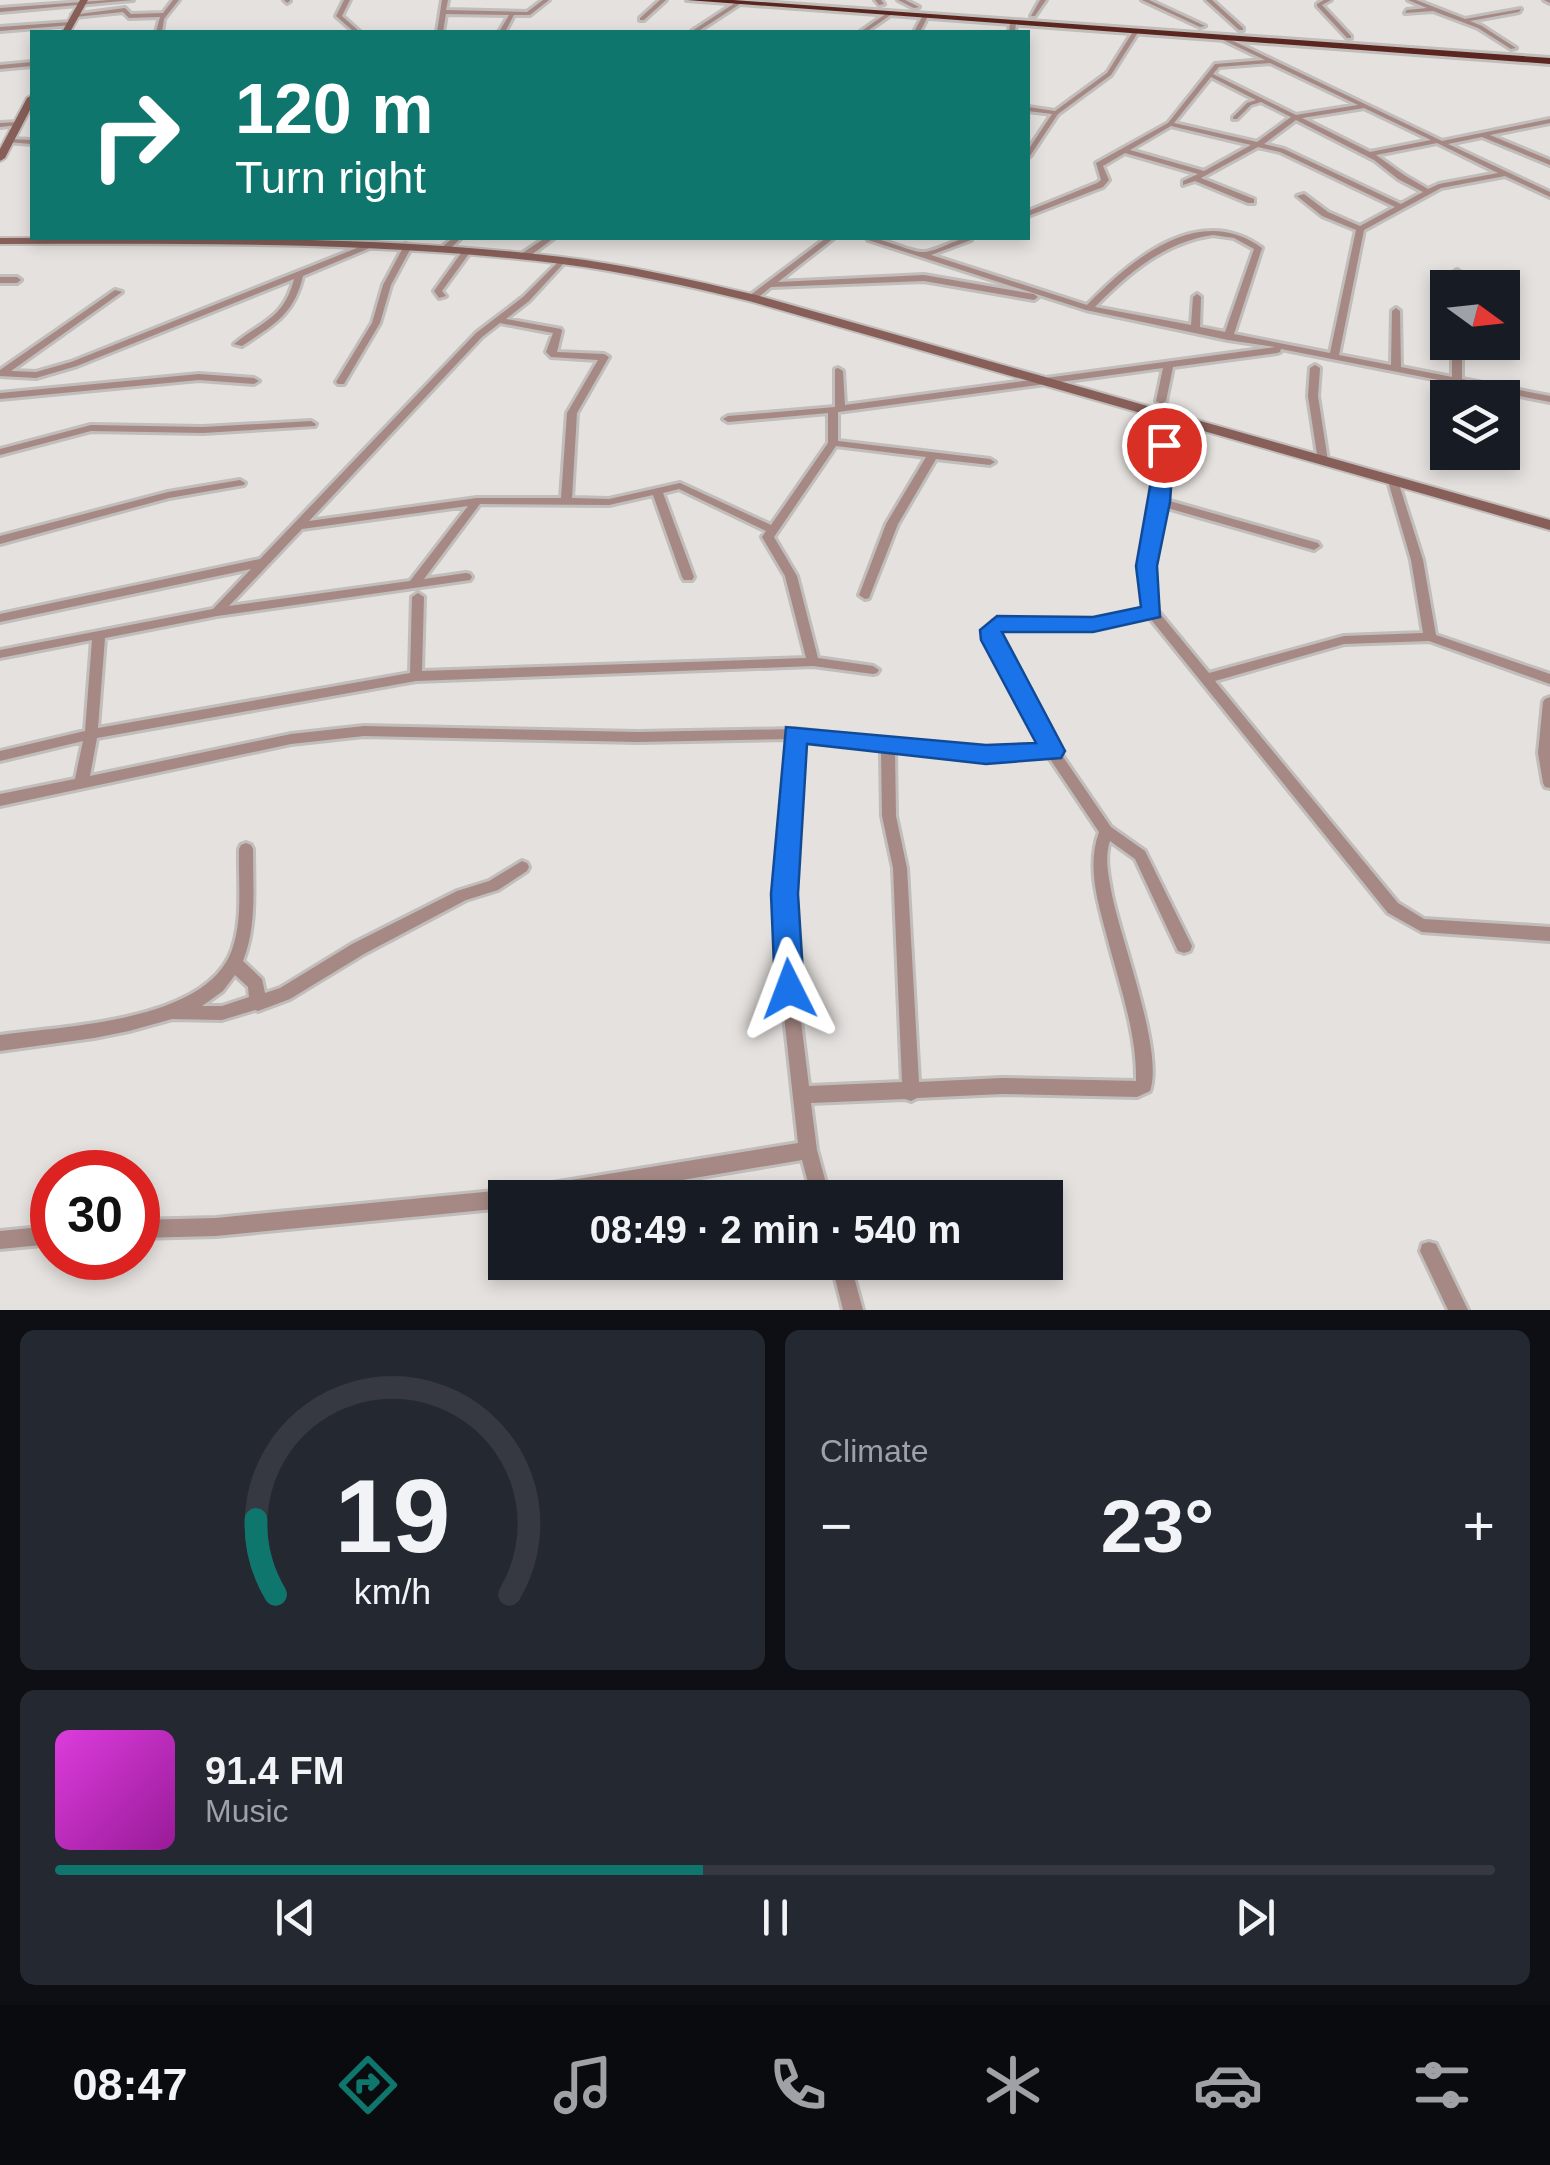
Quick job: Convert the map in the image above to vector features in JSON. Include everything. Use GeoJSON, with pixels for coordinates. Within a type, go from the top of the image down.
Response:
{"type":"FeatureCollection","features":[{"type":"Feature","properties":{"kind":"highway"},"geometry":{"type":"LineString","coordinates":[[692,0],[925,16],[1013,28],[1136,32],[1550,61]]}},
{"type":"Feature","properties":{"kind":"highway"},"geometry":{"type":"LineString","coordinates":[[822,0],[1550,51]]}},
{"type":"Feature","properties":{"kind":"main road"},"geometry":{"type":"LineString","coordinates":[[70,24],[82,3]]}},
{"type":"Feature","properties":{"kind":"main road"},"geometry":{"type":"LineString","coordinates":[[0,158],[30,106]]}},
{"type":"Feature","properties":{"kind":"main road"},"geometry":{"type":"LineString","coordinates":[[0,242],[375,244],[524,256],[654,274],[752,298],[1550,524]]}},
{"type":"Feature","properties":{"kind":"street"},"geometry":{"type":"LineString","coordinates":[[0,10],[130,0]]}},
{"type":"Feature","properties":{"kind":"street"},"geometry":{"type":"LineString","coordinates":[[160,30],[164,15],[176,0]]}},
{"type":"Feature","properties":{"kind":"street"},"geometry":{"type":"LineString","coordinates":[[347,0],[339,16],[355,30]]}},
{"type":"Feature","properties":{"kind":"street"},"geometry":{"type":"LineString","coordinates":[[441,30],[445,0]]}},
{"type":"Feature","properties":{"kind":"street"},"geometry":{"type":"LineString","coordinates":[[446,12],[533,13],[546,0]]}},
{"type":"Feature","properties":{"kind":"street"},"geometry":{"type":"LineString","coordinates":[[642,18],[663,0]]}},
{"type":"Feature","properties":{"kind":"street"},"geometry":{"type":"LineString","coordinates":[[901,0],[916,7]]}},
{"type":"Feature","properties":{"kind":"street"},"geometry":{"type":"LineString","coordinates":[[1033,15],[1042,0]]}},
{"type":"Feature","properties":{"kind":"street"},"geometry":{"type":"LineString","coordinates":[[1146,0],[1202,26]]}},
{"type":"Feature","properties":{"kind":"street"},"geometry":{"type":"LineString","coordinates":[[1209,0],[1241,29]]}},
{"type":"Feature","properties":{"kind":"street"},"geometry":{"type":"LineString","coordinates":[[1412,0],[1425,0]]}},
{"type":"Feature","properties":{"kind":"street"},"geometry":{"type":"LineString","coordinates":[[1412,0],[1465,20],[1513,48]]}},
{"type":"Feature","properties":{"kind":"street"},"geometry":{"type":"LineString","coordinates":[[1322,1],[1349,37]]}},
{"type":"Feature","properties":{"kind":"street"},"geometry":{"type":"LineString","coordinates":[[697,30],[738,3]]}},
{"type":"Feature","properties":{"kind":"street"},"geometry":{"type":"LineString","coordinates":[[1407,12],[1436,9]]}},
{"type":"Feature","properties":{"kind":"street"},"geometry":{"type":"LineString","coordinates":[[0,29],[70,24],[125,10],[130,16],[164,15]]}},
{"type":"Feature","properties":{"kind":"street"},"geometry":{"type":"LineString","coordinates":[[1465,20],[1519,10]]}},
{"type":"Feature","properties":{"kind":"street"},"geometry":{"type":"LineString","coordinates":[[503,30],[512,14]]}},
{"type":"Feature","properties":{"kind":"street"},"geometry":{"type":"LineString","coordinates":[[866,30],[889,14]]}},
{"type":"Feature","properties":{"kind":"street"},"geometry":{"type":"LineString","coordinates":[[917,30],[925,16]]}},
{"type":"Feature","properties":{"kind":"street"},"geometry":{"type":"LineString","coordinates":[[1030,151],[1056,114],[1109,74],[1136,32]]}},
{"type":"Feature","properties":{"kind":"street"},"geometry":{"type":"LineString","coordinates":[[1223,38],[1550,196]]}},
{"type":"Feature","properties":{"kind":"street"},"geometry":{"type":"LineString","coordinates":[[1030,213],[1100,184],[1105,180],[1099,165],[1170,124],[1221,64],[1270,62]]}},
{"type":"Feature","properties":{"kind":"street"},"geometry":{"type":"LineString","coordinates":[[0,68],[30,64]]}},
{"type":"Feature","properties":{"kind":"street"},"geometry":{"type":"LineString","coordinates":[[1212,75],[1369,154],[1427,190]]}},
{"type":"Feature","properties":{"kind":"street"},"geometry":{"type":"LineString","coordinates":[[1235,118],[1249,104],[1262,100]]}},
{"type":"Feature","properties":{"kind":"street"},"geometry":{"type":"LineString","coordinates":[[1251,201],[1190,181],[1260,143],[1294,116],[1364,106]]}},
{"type":"Feature","properties":{"kind":"street"},"geometry":{"type":"LineString","coordinates":[[1030,109],[1056,114]]}},
{"type":"Feature","properties":{"kind":"street"},"geometry":{"type":"LineString","coordinates":[[1369,154],[1550,121]]}},
{"type":"Feature","properties":{"kind":"street"},"geometry":{"type":"LineString","coordinates":[[0,125],[18,124]]}},
{"type":"Feature","properties":{"kind":"street"},"geometry":{"type":"LineString","coordinates":[[1170,124],[1260,143],[1398,206]]}},
{"type":"Feature","properties":{"kind":"street"},"geometry":{"type":"LineString","coordinates":[[1484,134],[1550,164]]}},
{"type":"Feature","properties":{"kind":"street"},"geometry":{"type":"LineString","coordinates":[[9,141],[30,142]]}},
{"type":"Feature","properties":{"kind":"street"},"geometry":{"type":"LineString","coordinates":[[1125,152],[1204,173]]}},
{"type":"Feature","properties":{"kind":"street"},"geometry":{"type":"LineString","coordinates":[[1334,357],[1360,229],[1427,190],[1506,174]]}},
{"type":"Feature","properties":{"kind":"street"},"geometry":{"type":"LineString","coordinates":[[1300,196],[1324,214],[1360,229]]}},
{"type":"Feature","properties":{"kind":"street"},"geometry":{"type":"LineString","coordinates":[[1090,308],[1112,284],[1145,259],[1194,232],[1218,233],[1258,248],[1228,336]]}},
{"type":"Feature","properties":{"kind":"street"},"geometry":{"type":"LineString","coordinates":[[445,249],[455,240]]}},
{"type":"Feature","properties":{"kind":"street"},"geometry":{"type":"LineString","coordinates":[[524,256],[547,240]]}},
{"type":"Feature","properties":{"kind":"street"},"geometry":{"type":"LineString","coordinates":[[752,298],[774,285],[828,240]]}},
{"type":"Feature","properties":{"kind":"street"},"geometry":{"type":"LineString","coordinates":[[878,240],[1062,301]]}},
{"type":"Feature","properties":{"kind":"street"},"geometry":{"type":"LineString","coordinates":[[926,254],[963,240]]}},
{"type":"Feature","properties":{"kind":"street"},"geometry":{"type":"LineString","coordinates":[[1,373],[46,373],[296,280],[375,244]]}},
{"type":"Feature","properties":{"kind":"street"},"geometry":{"type":"LineString","coordinates":[[341,382],[376,323],[387,285],[408,246]]}},
{"type":"Feature","properties":{"kind":"street"},"geometry":{"type":"LineString","coordinates":[[442,296],[438,291],[467,251]]}},
{"type":"Feature","properties":{"kind":"street"},"geometry":{"type":"LineString","coordinates":[[217,612],[326,493],[561,261]]}},
{"type":"Feature","properties":{"kind":"street"},"geometry":{"type":"LineString","coordinates":[[774,285],[924,278],[1062,301],[1456,380],[1457,360]]}},
{"type":"Feature","properties":{"kind":"street"},"geometry":{"type":"LineString","coordinates":[[0,280],[16,280]]}},
{"type":"Feature","properties":{"kind":"street"},"geometry":{"type":"LineString","coordinates":[[239,344],[279,317],[294,296],[296,280]]}},
{"type":"Feature","properties":{"kind":"street"},"geometry":{"type":"LineString","coordinates":[[1,373],[118,292]]}},
{"type":"Feature","properties":{"kind":"street"},"geometry":{"type":"LineString","coordinates":[[1194,329],[1197,297]]}},
{"type":"Feature","properties":{"kind":"street"},"geometry":{"type":"LineString","coordinates":[[1396,311],[1396,368]]}},
{"type":"Feature","properties":{"kind":"street"},"geometry":{"type":"LineString","coordinates":[[498,320],[558,331],[550,352],[554,355],[604,357],[572,412],[566,501]]}},
{"type":"Feature","properties":{"kind":"street"},"geometry":{"type":"LineString","coordinates":[[728,419],[837,409],[1289,349]]}},
{"type":"Feature","properties":{"kind":"street"},"geometry":{"type":"LineString","coordinates":[[1162,401],[1169,364]]}},
{"type":"Feature","properties":{"kind":"street"},"geometry":{"type":"LineString","coordinates":[[1316,368],[1313,396],[1323,461]]}},
{"type":"Feature","properties":{"kind":"street"},"geometry":{"type":"LineString","coordinates":[[770,530],[788,512],[834,444],[838,371]]}},
{"type":"Feature","properties":{"kind":"street"},"geometry":{"type":"LineString","coordinates":[[0,396],[199,377],[254,381]]}},
{"type":"Feature","properties":{"kind":"street"},"geometry":{"type":"LineString","coordinates":[[1520,393],[1550,399]]}},
{"type":"Feature","properties":{"kind":"street"},"geometry":{"type":"LineString","coordinates":[[1166,417],[1160,502],[1147,566],[1152,612],[1209,678],[1311,811],[1408,920],[1422,925],[1550,934]]}},
{"type":"Feature","properties":{"kind":"street"},"geometry":{"type":"LineString","coordinates":[[0,452],[91,428],[203,430],[311,424]]}},
{"type":"Feature","properties":{"kind":"street"},"geometry":{"type":"LineString","coordinates":[[834,444],[990,462]]}},
{"type":"Feature","properties":{"kind":"street"},"geometry":{"type":"LineString","coordinates":[[865,595],[892,524],[933,455]]}},
{"type":"Feature","properties":{"kind":"street"},"geometry":{"type":"LineString","coordinates":[[1393,480],[1417,560],[1430,636]]}},
{"type":"Feature","properties":{"kind":"street"},"geometry":{"type":"LineString","coordinates":[[0,540],[168,495],[240,483]]}},
{"type":"Feature","properties":{"kind":"street"},"geometry":{"type":"LineString","coordinates":[[299,526],[476,501],[609,502],[687,488],[770,530]]}},
{"type":"Feature","properties":{"kind":"street"},"geometry":{"type":"LineString","coordinates":[[658,493],[688,577]]}},
{"type":"Feature","properties":{"kind":"street"},"geometry":{"type":"LineString","coordinates":[[416,676],[416,590],[476,501]]}},
{"type":"Feature","properties":{"kind":"street"},"geometry":{"type":"LineString","coordinates":[[1160,502],[1314,546]]}},
{"type":"Feature","properties":{"kind":"street"},"geometry":{"type":"LineString","coordinates":[[770,530],[772,548],[791,576],[813,662]]}},
{"type":"Feature","properties":{"kind":"street"},"geometry":{"type":"LineString","coordinates":[[0,618],[265,562]]}},
{"type":"Feature","properties":{"kind":"street"},"geometry":{"type":"LineString","coordinates":[[0,654],[217,612],[416,590],[466,577]]}},
{"type":"Feature","properties":{"kind":"street"},"geometry":{"type":"LineString","coordinates":[[1152,612],[1093,625],[1011,622],[997,624],[991,630],[992,640],[1052,751],[1106,831],[1140,855],[1184,946]]}},
{"type":"Feature","properties":{"kind":"street"},"geometry":{"type":"LineString","coordinates":[[82,780],[91,734],[99,636]]}},
{"type":"Feature","properties":{"kind":"street"},"geometry":{"type":"LineString","coordinates":[[1209,678],[1344,640],[1430,636],[1550,679]]}},
{"type":"Feature","properties":{"kind":"street"},"geometry":{"type":"LineString","coordinates":[[0,756],[91,734],[416,676],[813,662],[872,670]]}},
{"type":"Feature","properties":{"kind":"street"},"geometry":{"type":"LineString","coordinates":[[1550,702],[1545,753],[1550,784]]}},
{"type":"Feature","properties":{"kind":"street"},"geometry":{"type":"LineString","coordinates":[[0,800],[291,739],[364,731],[638,737],[795,734],[986,755],[1052,751]]}},
{"type":"Feature","properties":{"kind":"street"},"geometry":{"type":"LineString","coordinates":[[795,734],[784,894],[789,989],[808,1150],[817,1180]]}},
{"type":"Feature","properties":{"kind":"street"},"geometry":{"type":"LineString","coordinates":[[888,744],[889,816],[900,868],[911,1093]]}},
{"type":"Feature","properties":{"kind":"street"},"geometry":{"type":"LineString","coordinates":[[804,1095],[1002,1086],[1137,1090],[1144,1084],[1146,1063],[1115,948],[1098,848],[1106,831]]}},
{"type":"Feature","properties":{"kind":"street"},"geometry":{"type":"LineString","coordinates":[[176,1013],[209,994],[234,964],[242,936],[246,849]]}},
{"type":"Feature","properties":{"kind":"street"},"geometry":{"type":"LineString","coordinates":[[0,1043],[176,1013],[222,1012],[258,1004],[284,994],[462,895],[493,886],[522,867]]}},
{"type":"Feature","properties":{"kind":"street"},"geometry":{"type":"LineString","coordinates":[[234,964],[256,984],[258,1004]]}},
{"type":"Feature","properties":{"kind":"street"},"geometry":{"type":"LineString","coordinates":[[626,1180],[808,1150]]}},
{"type":"Feature","properties":{"kind":"street"},"geometry":{"type":"LineString","coordinates":[[160,1228],[235,1226],[488,1201]]}},
{"type":"Feature","properties":{"kind":"street"},"geometry":{"type":"LineString","coordinates":[[0,1240],[30,1237]]}},
{"type":"Feature","properties":{"kind":"street"},"geometry":{"type":"LineString","coordinates":[[1429,1251],[1458,1310]]}},
{"type":"Feature","properties":{"kind":"street"},"geometry":{"type":"LineString","coordinates":[[845,1280],[853,1310]]}},
{"type":"Feature","properties":{"kind":"route"},"geometry":{"type":"LineString","coordinates":[[789,989],[784,894],[795,734],[986,755],[1052,751],[992,640],[991,630],[997,624],[1011,622],[1093,625],[1152,612],[1147,566],[1160,502],[1164,445]]}}]}
